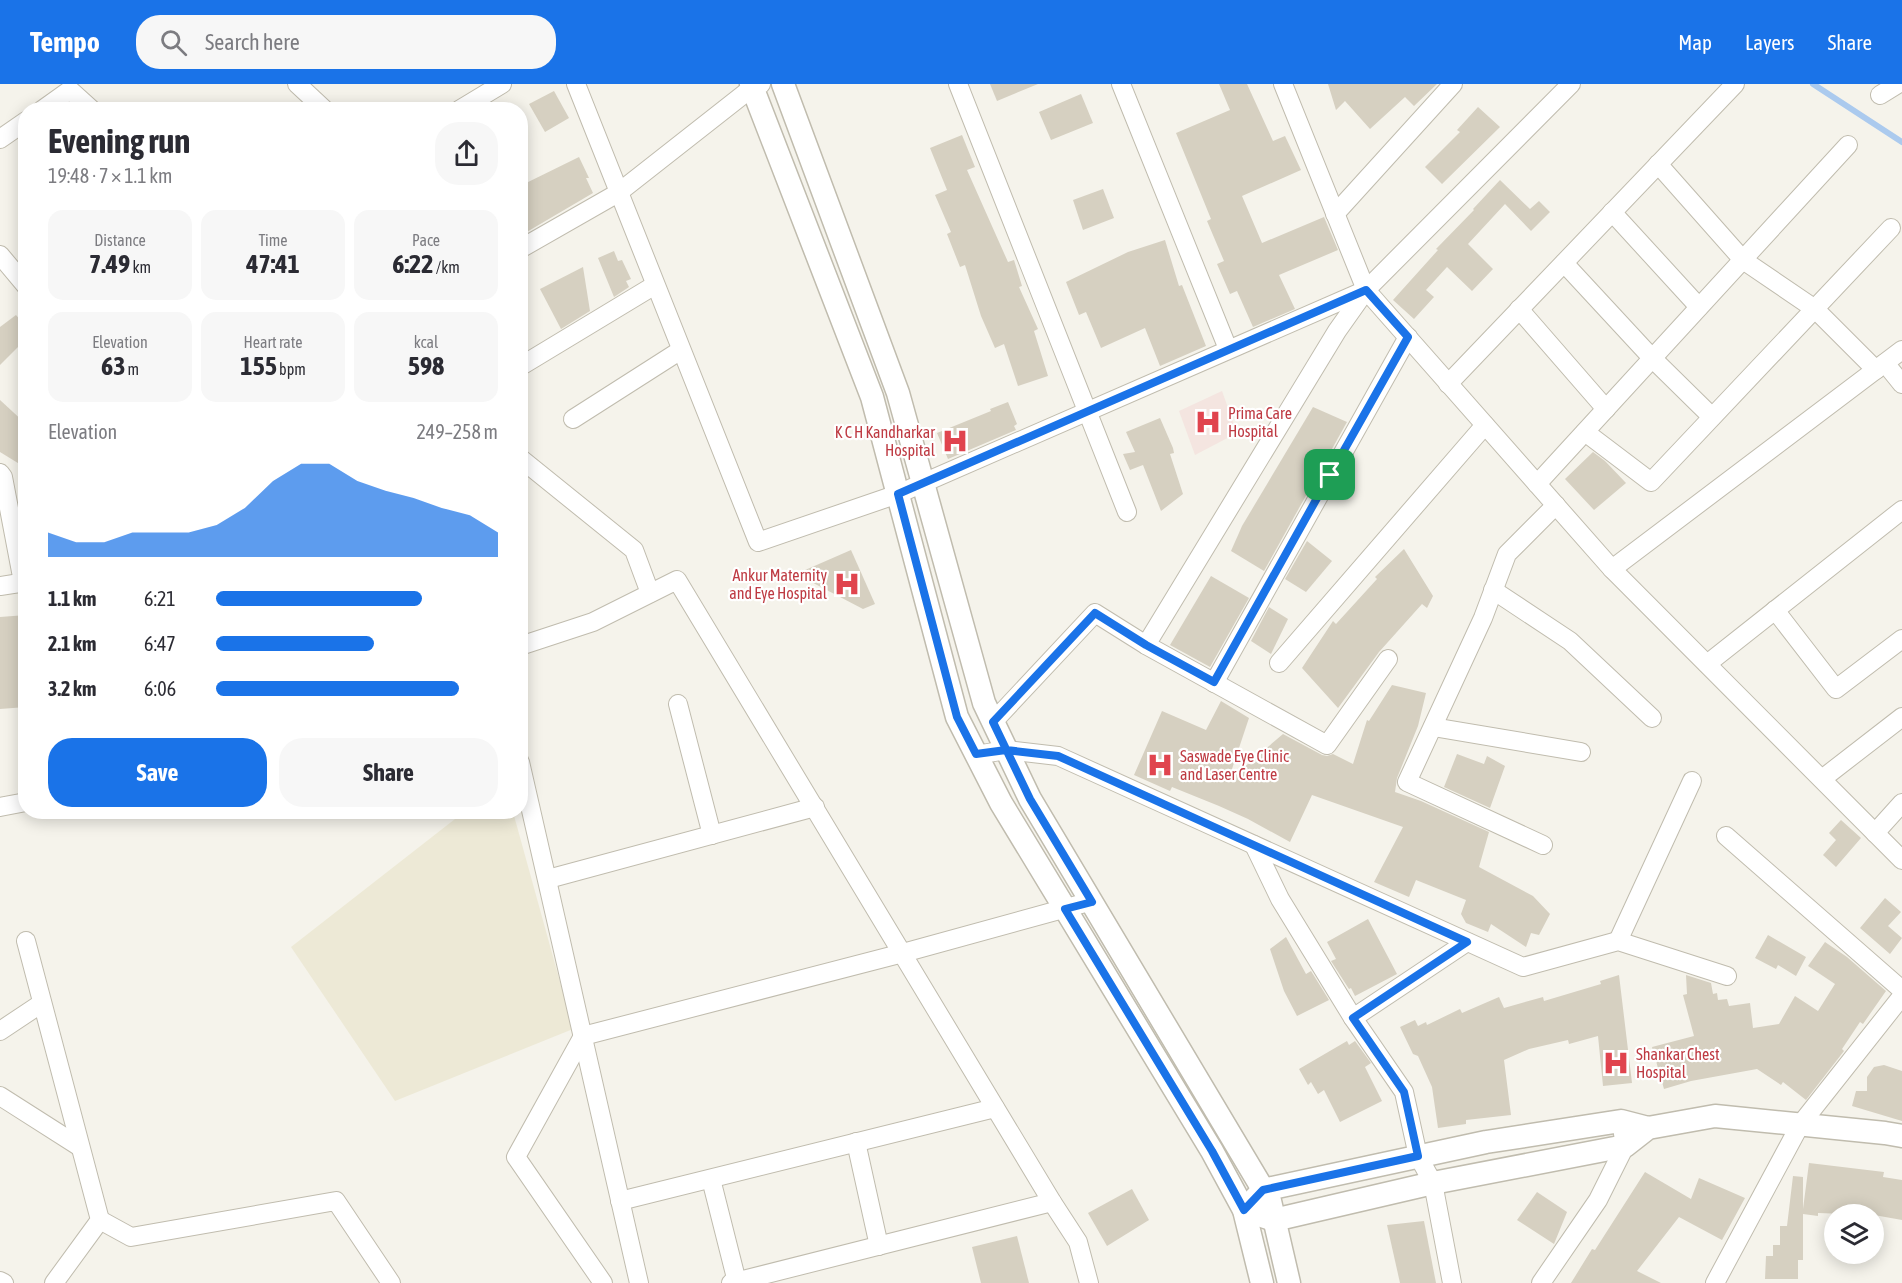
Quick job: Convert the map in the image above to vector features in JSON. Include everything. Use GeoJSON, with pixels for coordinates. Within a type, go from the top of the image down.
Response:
{"type":"FeatureCollection","features":[{"type":"Feature","properties":{"kind":"street"},"geometry":{"type":"LineString","coordinates":[[297,84],[316,102]]}},
{"type":"Feature","properties":{"kind":"street"},"geometry":{"type":"LineString","coordinates":[[472,102],[502,84]]}},
{"type":"Feature","properties":{"kind":"street"},"geometry":{"type":"LineString","coordinates":[[576,84],[758,542],[898,494],[1366,290]]}},
{"type":"Feature","properties":{"kind":"street"},"geometry":{"type":"LineString","coordinates":[[783,84],[898,393],[984,703],[1030,799],[1269,1201],[1289,1283]]}},
{"type":"Feature","properties":{"kind":"street"},"geometry":{"type":"LineString","coordinates":[[958,84],[1127,512]]}},
{"type":"Feature","properties":{"kind":"street"},"geometry":{"type":"LineString","coordinates":[[1121,84],[1228,349]]}},
{"type":"Feature","properties":{"kind":"street"},"geometry":{"type":"LineString","coordinates":[[1283,84],[1366,290],[1612,569],[1902,860]]}},
{"type":"Feature","properties":{"kind":"street"},"geometry":{"type":"LineString","coordinates":[[1335,214],[1453,84]]}},
{"type":"Feature","properties":{"kind":"street"},"geometry":{"type":"LineString","coordinates":[[1146,645],[1337,330],[1366,290],[1571,84]]}},
{"type":"Feature","properties":{"kind":"street"},"geometry":{"type":"LineString","coordinates":[[1448,384],[1735,84]]}},
{"type":"Feature","properties":{"kind":"street"},"geometry":{"type":"LineString","coordinates":[[1880,96],[1898,84]]}},
{"type":"Feature","properties":{"kind":"street"},"geometry":{"type":"LineString","coordinates":[[528,244],[618,193],[755,85],[872,397],[957,717],[1001,803],[1212,1151],[1244,1210],[1262,1283]]}},
{"type":"Feature","properties":{"kind":"street"},"geometry":{"type":"LineString","coordinates":[[53,102],[70,90],[83,102]]}},
{"type":"Feature","properties":{"kind":"street"},"geometry":{"type":"LineString","coordinates":[[0,139],[18,127]]}},
{"type":"Feature","properties":{"kind":"street"},"geometry":{"type":"LineString","coordinates":[[1537,484],[1848,144]]}},
{"type":"Feature","properties":{"kind":"street"},"geometry":{"type":"LineString","coordinates":[[1658,164],[1743,260],[1815,309],[1902,384]]}},
{"type":"Feature","properties":{"kind":"street"},"geometry":{"type":"LineString","coordinates":[[1612,212],[1699,307]]}},
{"type":"Feature","properties":{"kind":"street"},"geometry":{"type":"LineString","coordinates":[[1585,432],[1651,482],[1891,228]]}},
{"type":"Feature","properties":{"kind":"street"},"geometry":{"type":"LineString","coordinates":[[0,255],[18,276]]}},
{"type":"Feature","properties":{"kind":"street"},"geometry":{"type":"LineString","coordinates":[[1564,263],[1652,358],[1712,417]]}},
{"type":"Feature","properties":{"kind":"street"},"geometry":{"type":"LineString","coordinates":[[528,362],[655,285]]}},
{"type":"Feature","properties":{"kind":"street"},"geometry":{"type":"LineString","coordinates":[[1519,309],[1606,409]]}},
{"type":"Feature","properties":{"kind":"street"},"geometry":{"type":"LineString","coordinates":[[1214,682],[1408,337]]}},
{"type":"Feature","properties":{"kind":"street"},"geometry":{"type":"LineString","coordinates":[[573,419],[681,350]]}},
{"type":"Feature","properties":{"kind":"street"},"geometry":{"type":"LineString","coordinates":[[1612,569],[1902,350]]}},
{"type":"Feature","properties":{"kind":"street"},"geometry":{"type":"LineString","coordinates":[[1279,663],[1485,425]]}},
{"type":"Feature","properties":{"kind":"street"},"geometry":{"type":"LineString","coordinates":[[528,464],[634,550],[650,593]]}},
{"type":"Feature","properties":{"kind":"street"},"geometry":{"type":"LineString","coordinates":[[0,473],[3,477],[18,552]]}},
{"type":"Feature","properties":{"kind":"street"},"geometry":{"type":"LineString","coordinates":[[1544,845],[1407,782],[1483,618],[1507,554],[1556,505]]}},
{"type":"Feature","properties":{"kind":"street"},"geometry":{"type":"LineString","coordinates":[[1707,664],[1902,510]]}},
{"type":"Feature","properties":{"kind":"street"},"geometry":{"type":"LineString","coordinates":[[528,643],[593,622],[676,580],[1078,1242],[1089,1283]]}},
{"type":"Feature","properties":{"kind":"street"},"geometry":{"type":"LineString","coordinates":[[0,586],[18,583]]}},
{"type":"Feature","properties":{"kind":"street"},"geometry":{"type":"LineString","coordinates":[[1493,590],[1570,641],[1652,718]]}},
{"type":"Feature","properties":{"kind":"street"},"geometry":{"type":"LineString","coordinates":[[1775,610],[1836,689],[1902,639]]}},
{"type":"Feature","properties":{"kind":"street"},"geometry":{"type":"LineString","coordinates":[[993,722],[1095,613],[1146,645],[1327,745],[1388,659]]}},
{"type":"Feature","properties":{"kind":"street"},"geometry":{"type":"LineString","coordinates":[[678,704],[712,835]]}},
{"type":"Feature","properties":{"kind":"street"},"geometry":{"type":"LineString","coordinates":[[1822,779],[1902,717]]}},
{"type":"Feature","properties":{"kind":"street"},"geometry":{"type":"LineString","coordinates":[[1432,727],[1581,752]]}},
{"type":"Feature","properties":{"kind":"street"},"geometry":{"type":"LineString","coordinates":[[976,754],[1006,750],[1058,756],[1523,967],[1618,941],[1727,976]]}},
{"type":"Feature","properties":{"kind":"street"},"geometry":{"type":"LineString","coordinates":[[1618,941],[1692,781]]}},
{"type":"Feature","properties":{"kind":"street"},"geometry":{"type":"LineString","coordinates":[[528,795],[639,1283]]}},
{"type":"Feature","properties":{"kind":"street"},"geometry":{"type":"LineString","coordinates":[[1875,832],[1902,803]]}},
{"type":"Feature","properties":{"kind":"street"},"geometry":{"type":"LineString","coordinates":[[0,807],[18,804]]}},
{"type":"Feature","properties":{"kind":"street"},"geometry":{"type":"LineString","coordinates":[[548,879],[815,807]]}},
{"type":"Feature","properties":{"kind":"street"},"geometry":{"type":"LineString","coordinates":[[1726,836],[1902,990]]}},
{"type":"Feature","properties":{"kind":"street"},"geometry":{"type":"LineString","coordinates":[[1254,845],[1280,899],[1353,1018],[1404,1092],[1418,1156],[1433,1183],[1452,1283]]}},
{"type":"Feature","properties":{"kind":"street"},"geometry":{"type":"LineString","coordinates":[[603,1283],[516,1157],[583,1036],[1092,902]]}},
{"type":"Feature","properties":{"kind":"street"},"geometry":{"type":"LineString","coordinates":[[26,941],[100,1220],[131,1237],[336,1201],[391,1283]]}},
{"type":"Feature","properties":{"kind":"street"},"geometry":{"type":"LineString","coordinates":[[1353,1018],[1467,942]]}},
{"type":"Feature","properties":{"kind":"street"},"geometry":{"type":"LineString","coordinates":[[1714,1283],[1800,1125],[1902,996]]}},
{"type":"Feature","properties":{"kind":"street"},"geometry":{"type":"LineString","coordinates":[[0,1031],[42,1003]]}},
{"type":"Feature","properties":{"kind":"street"},"geometry":{"type":"LineString","coordinates":[[0,1096],[80,1147]]}},
{"type":"Feature","properties":{"kind":"street"},"geometry":{"type":"LineString","coordinates":[[620,1201],[995,1108]]}},
{"type":"Feature","properties":{"kind":"street"},"geometry":{"type":"LineString","coordinates":[[1244,1210],[1263,1190],[1486,1142],[1621,1121],[1648,1128],[1714,1116],[1885,1132],[1902,1136]]}},
{"type":"Feature","properties":{"kind":"street"},"geometry":{"type":"LineString","coordinates":[[1621,1121],[1625,1146]]}},
{"type":"Feature","properties":{"kind":"street"},"geometry":{"type":"LineString","coordinates":[[1541,1283],[1598,1200],[1625,1146],[1648,1128]]}},
{"type":"Feature","properties":{"kind":"street"},"geometry":{"type":"LineString","coordinates":[[856,1142],[879,1246]]}},
{"type":"Feature","properties":{"kind":"street"},"geometry":{"type":"LineString","coordinates":[[1244,1210],[1274,1220],[1433,1183],[1625,1146]]}},
{"type":"Feature","properties":{"kind":"street"},"geometry":{"type":"LineString","coordinates":[[711,1179],[734,1282],[1052,1202]]}},
{"type":"Feature","properties":{"kind":"street"},"geometry":{"type":"LineString","coordinates":[[54,1283],[100,1220]]}},
{"type":"Feature","properties":{"kind":"shaded area","name":"Prima Care Hospital"},"geometry":{"type":"Polygon","coordinates":[[[1222,391],[1237,433],[1195,455],[1179,411],[1222,391]]]}},
{"type":"Feature","properties":{"kind":"shaded area"},"geometry":{"type":"Polygon","coordinates":[[[455,819],[515,819],[573,1029],[395,1101],[291,947],[455,819]]]}},
{"type":"Feature","properties":{"kind":"building"},"geometry":{"type":"Polygon","coordinates":[[[990,84],[1038,84],[997,101],[990,84]]]}},
{"type":"Feature","properties":{"kind":"building"},"geometry":{"type":"Polygon","coordinates":[[[1219,84],[1247,84],[1273,141],[1285,136],[1301,170],[1242,196],[1262,243],[1324,217],[1338,250],[1279,275],[1295,309],[1253,327],[1237,291],[1230,294],[1217,264],[1224,261],[1207,221],[1211,219],[1176,133],[1230,110],[1219,84]]]}},
{"type":"Feature","properties":{"kind":"building"},"geometry":{"type":"Polygon","coordinates":[[[1328,84],[1437,84],[1414,106],[1405,97],[1370,129],[1345,101],[1336,110],[1328,84]]]}},
{"type":"Feature","properties":{"kind":"building"},"geometry":{"type":"Polygon","coordinates":[[[554,91],[569,118],[545,132],[529,104],[554,91]]]}},
{"type":"Feature","properties":{"kind":"building"},"geometry":{"type":"Polygon","coordinates":[[[1081,94],[1093,123],[1051,140],[1039,112],[1081,94]]]}},
{"type":"Feature","properties":{"kind":"building"},"geometry":{"type":"Polygon","coordinates":[[[1478,107],[1500,127],[1442,184],[1425,167],[1460,132],[1457,130],[1478,107]]]}},
{"type":"Feature","properties":{"kind":"building"},"geometry":{"type":"Polygon","coordinates":[[[962,135],[975,167],[967,170],[1008,262],[1014,260],[1022,286],[1019,287],[1038,329],[1034,331],[1048,376],[1018,386],[1004,344],[995,348],[981,316],[965,265],[960,267],[947,234],[951,232],[935,195],[947,190],[930,148],[962,135]]]}},
{"type":"Feature","properties":{"kind":"building"},"geometry":{"type":"Polygon","coordinates":[[[579,157],[593,193],[528,231],[528,182],[579,157]]]}},
{"type":"Feature","properties":{"kind":"building"},"geometry":{"type":"Polygon","coordinates":[[[1500,180],[1530,209],[1539,201],[1550,212],[1531,231],[1505,204],[1468,244],[1493,269],[1472,291],[1447,267],[1426,290],[1434,297],[1414,319],[1393,300],[1438,250],[1436,249],[1500,180]]]}},
{"type":"Feature","properties":{"kind":"building"},"geometry":{"type":"Polygon","coordinates":[[[1103,189],[1114,218],[1083,230],[1073,200],[1103,189]]]}},
{"type":"Feature","properties":{"kind":"building"},"geometry":{"type":"Polygon","coordinates":[[[1165,240],[1179,286],[1182,285],[1206,346],[1160,366],[1145,328],[1101,348],[1086,312],[1079,315],[1066,282],[1128,252],[1165,240]]]}},
{"type":"Feature","properties":{"kind":"building"},"geometry":{"type":"Polygon","coordinates":[[[614,251],[618,261],[622,260],[631,279],[626,281],[629,287],[614,297],[598,258],[614,251]]]}},
{"type":"Feature","properties":{"kind":"building"},"geometry":{"type":"Polygon","coordinates":[[[583,267],[590,311],[561,329],[540,289],[583,267]]]}},
{"type":"Feature","properties":{"kind":"building"},"geometry":{"type":"Polygon","coordinates":[[[16,315],[18,317],[18,347],[0,365],[0,327],[16,315]]]}},
{"type":"Feature","properties":{"kind":"building"},"geometry":{"type":"Polygon","coordinates":[[[0,400],[18,417],[18,463],[0,452],[0,400]]]}},
{"type":"Feature","properties":{"kind":"building"},"geometry":{"type":"Polygon","coordinates":[[[1008,402],[1017,424],[1014,426],[1016,430],[948,459],[937,433],[1008,402]]]}},
{"type":"Feature","properties":{"kind":"building"},"geometry":{"type":"Polygon","coordinates":[[[1313,407],[1347,422],[1264,571],[1231,551],[1242,526],[1313,407]]]}},
{"type":"Feature","properties":{"kind":"building"},"geometry":{"type":"Polygon","coordinates":[[[1160,418],[1173,448],[1174,453],[1170,454],[1183,494],[1161,511],[1143,465],[1130,470],[1123,454],[1135,452],[1126,432],[1160,418]]]}},
{"type":"Feature","properties":{"kind":"building"},"geometry":{"type":"Polygon","coordinates":[[[1593,452],[1626,483],[1594,510],[1565,479],[1593,452]]]}},
{"type":"Feature","properties":{"kind":"building"},"geometry":{"type":"Polygon","coordinates":[[[1307,541],[1332,561],[1306,592],[1285,579],[1307,541]]]}},
{"type":"Feature","properties":{"kind":"building"},"geometry":{"type":"Polygon","coordinates":[[[1404,549],[1433,596],[1427,608],[1422,604],[1379,652],[1338,708],[1302,668],[1333,621],[1336,624],[1377,579],[1375,577],[1404,549]]]}},
{"type":"Feature","properties":{"kind":"building"},"geometry":{"type":"Polygon","coordinates":[[[851,550],[875,604],[863,609],[796,574],[851,550]]]}},
{"type":"Feature","properties":{"kind":"building"},"geometry":{"type":"Polygon","coordinates":[[[1211,576],[1249,598],[1210,667],[1170,645],[1211,576]]]}},
{"type":"Feature","properties":{"kind":"building"},"geometry":{"type":"Polygon","coordinates":[[[1269,607],[1288,619],[1271,654],[1251,641],[1269,607]]]}},
{"type":"Feature","properties":{"kind":"building"},"geometry":{"type":"Polygon","coordinates":[[[18,616],[18,708],[0,709],[0,617],[18,616]]]}},
{"type":"Feature","properties":{"kind":"building"},"geometry":{"type":"Polygon","coordinates":[[[1392,685],[1426,693],[1418,726],[1397,778],[1395,792],[1421,801],[1489,832],[1479,867],[1533,896],[1550,914],[1539,935],[1531,933],[1526,947],[1491,924],[1488,932],[1466,923],[1461,914],[1466,900],[1416,880],[1409,897],[1374,882],[1403,827],[1312,795],[1290,842],[1219,806],[1172,787],[1170,791],[1134,775],[1162,711],[1206,730],[1221,701],[1249,718],[1228,781],[1283,734],[1322,755],[1333,754],[1353,764],[1367,720],[1369,721],[1392,685]]]}},
{"type":"Feature","properties":{"kind":"building"},"geometry":{"type":"Polygon","coordinates":[[[1457,754],[1484,764],[1487,756],[1505,766],[1490,808],[1444,787],[1457,754]]]}},
{"type":"Feature","properties":{"kind":"building"},"geometry":{"type":"Polygon","coordinates":[[[1841,820],[1861,838],[1836,867],[1823,855],[1836,840],[1829,833],[1841,820]]]}},
{"type":"Feature","properties":{"kind":"building"},"geometry":{"type":"Polygon","coordinates":[[[1885,898],[1901,912],[1888,926],[1902,938],[1890,954],[1860,928],[1885,898]]]}},
{"type":"Feature","properties":{"kind":"building"},"geometry":{"type":"Polygon","coordinates":[[[1368,919],[1397,974],[1355,996],[1331,961],[1336,959],[1327,942],[1368,919]]]}},
{"type":"Feature","properties":{"kind":"building"},"geometry":{"type":"Polygon","coordinates":[[[1768,935],[1806,957],[1796,976],[1778,965],[1776,969],[1755,958],[1768,935]]]}},
{"type":"Feature","properties":{"kind":"building"},"geometry":{"type":"Polygon","coordinates":[[[1286,937],[1306,974],[1311,971],[1329,1000],[1297,1016],[1284,991],[1270,949],[1286,937]]]}},
{"type":"Feature","properties":{"kind":"building"},"geometry":{"type":"Polygon","coordinates":[[[1825,942],[1847,957],[1886,991],[1863,1024],[1860,1022],[1842,1049],[1844,1051],[1806,1100],[1783,1082],[1781,1085],[1757,1069],[1691,1081],[1664,1089],[1652,1047],[1694,1036],[1683,995],[1687,994],[1686,975],[1711,983],[1713,994],[1717,993],[1718,1000],[1727,999],[1729,1006],[1750,1003],[1753,1028],[1779,1024],[1795,996],[1818,1011],[1835,984],[1808,966],[1825,942]]]}},
{"type":"Feature","properties":{"kind":"building"},"geometry":{"type":"Polygon","coordinates":[[[1619,975],[1632,1083],[1603,1086],[1598,1036],[1569,1044],[1568,1040],[1529,1049],[1504,1060],[1511,1115],[1466,1120],[1466,1124],[1438,1128],[1432,1087],[1418,1056],[1413,1054],[1400,1027],[1415,1020],[1418,1026],[1426,1022],[1427,1025],[1460,1009],[1462,1013],[1499,997],[1504,1008],[1543,997],[1544,1001],[1601,984],[1600,981],[1619,975]]]}},
{"type":"Feature","properties":{"kind":"building"},"geometry":{"type":"Polygon","coordinates":[[[1347,1041],[1349,1045],[1355,1041],[1371,1063],[1365,1067],[1382,1101],[1340,1122],[1324,1090],[1318,1094],[1311,1082],[1308,1085],[1299,1069],[1347,1041]]]}},
{"type":"Feature","properties":{"kind":"building"},"geometry":{"type":"Polygon","coordinates":[[[1884,1065],[1902,1071],[1902,1121],[1852,1106],[1856,1091],[1867,1091],[1867,1077],[1874,1067],[1884,1065]]]}},
{"type":"Feature","properties":{"kind":"building"},"geometry":{"type":"Polygon","coordinates":[[[1809,1163],[1884,1172],[1883,1177],[1902,1180],[1902,1220],[1884,1217],[1884,1204],[1824,1204],[1824,1213],[1818,1213],[1818,1216],[1803,1214],[1803,1260],[1798,1260],[1798,1279],[1765,1279],[1766,1256],[1773,1256],[1773,1245],[1780,1245],[1780,1226],[1787,1226],[1793,1176],[1803,1177],[1803,1209],[1809,1163]]]}},
{"type":"Feature","properties":{"kind":"building"},"geometry":{"type":"Polygon","coordinates":[[[1645,1172],[1691,1199],[1699,1178],[1745,1198],[1722,1240],[1679,1217],[1637,1271],[1661,1283],[1571,1283],[1592,1249],[1595,1250],[1645,1172]]]}},
{"type":"Feature","properties":{"kind":"building"},"geometry":{"type":"Polygon","coordinates":[[[1132,1189],[1149,1220],[1107,1246],[1088,1213],[1132,1189]]]}},
{"type":"Feature","properties":{"kind":"building"},"geometry":{"type":"Polygon","coordinates":[[[1537,1192],[1567,1212],[1554,1244],[1517,1220],[1537,1192]]]}},
{"type":"Feature","properties":{"kind":"building"},"geometry":{"type":"Polygon","coordinates":[[[1424,1221],[1436,1283],[1400,1283],[1387,1225],[1424,1221]]]}},
{"type":"Feature","properties":{"kind":"building"},"geometry":{"type":"Polygon","coordinates":[[[1017,1236],[1029,1283],[981,1283],[972,1247],[1017,1236]]]}},
{"type":"Feature","properties":{"kind":"waterway"},"geometry":{"type":"LineString","coordinates":[[1813,84],[1902,142]]}},
{"type":"Feature","properties":{"kind":"place","name":"Prima Care Hospital"},"geometry":{"type":"Point","coordinates":[1208,422]}},
{"type":"Feature","properties":{"kind":"place","name":"K C H Kandharkar Hospital"},"geometry":{"type":"Point","coordinates":[955,441]}},
{"type":"Feature","properties":{"kind":"place","name":"Ankur Maternity and Eye Hospital"},"geometry":{"type":"Point","coordinates":[847,584]}},
{"type":"Feature","properties":{"kind":"place","name":"Saswade Eye Clinic and Laser Centre"},"geometry":{"type":"Point","coordinates":[1160,765]}},
{"type":"Feature","properties":{"kind":"place","name":"Shankar Chest Hospital"},"geometry":{"type":"Point","coordinates":[1616,1063]}},
{"type":"Feature","properties":{"kind":"route"},"geometry":{"type":"LineString","coordinates":[[1330,475],[1214,682],[1146,645],[1095,613],[993,722],[1006,750],[1030,799],[1092,902],[1065,909],[1212,1151],[1244,1210],[1263,1190],[1418,1156],[1404,1092],[1353,1018],[1467,942],[1058,756],[1006,750],[976,754],[957,717],[898,494],[1366,290],[1408,337],[1330,475]]}}]}
